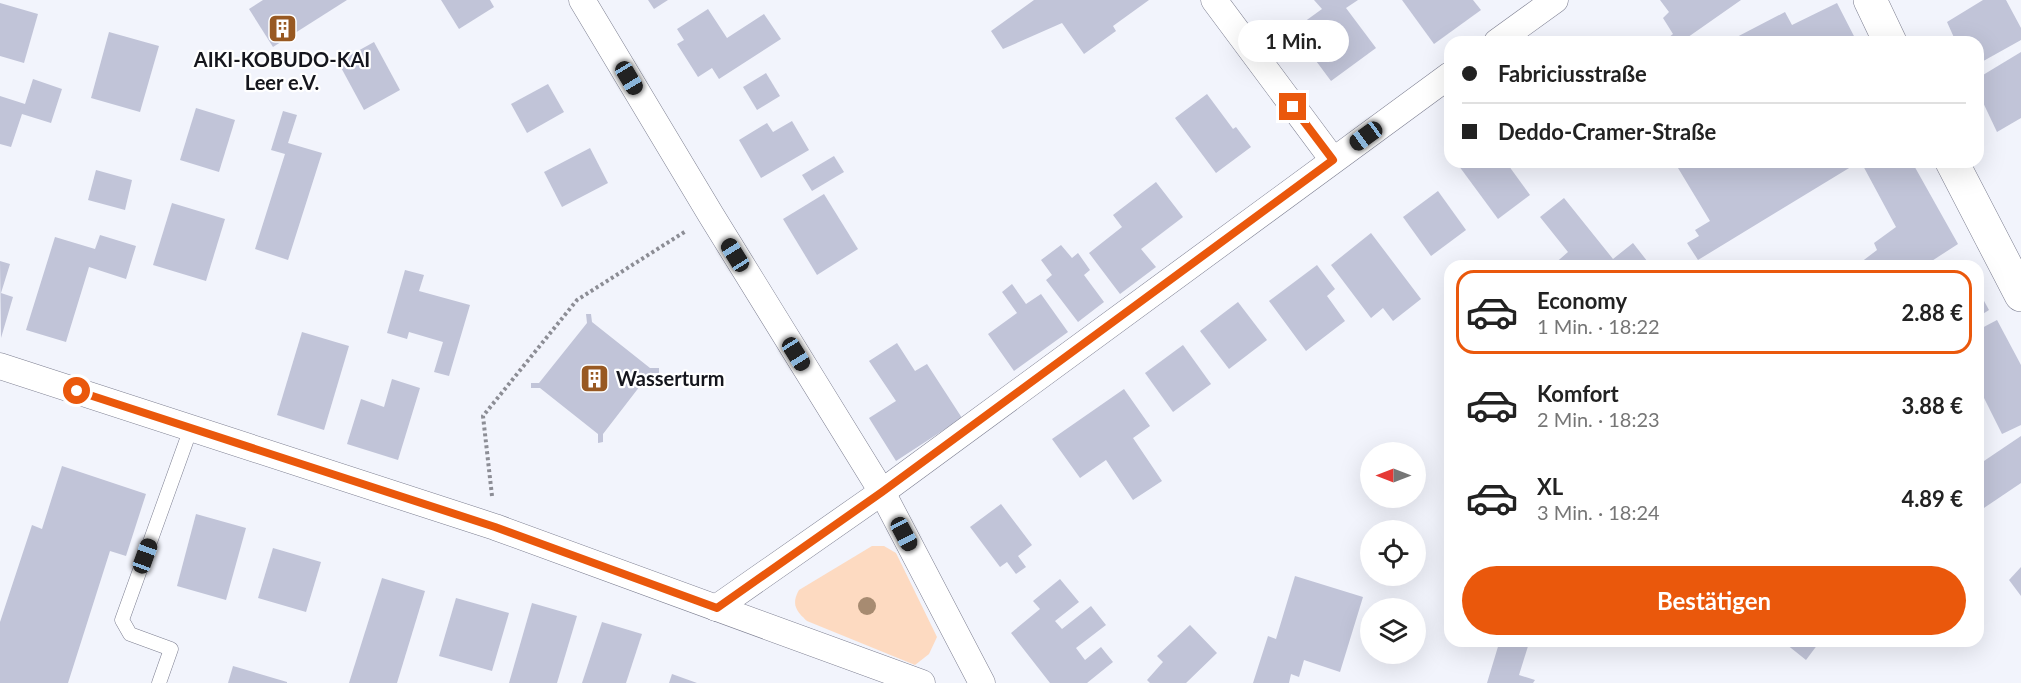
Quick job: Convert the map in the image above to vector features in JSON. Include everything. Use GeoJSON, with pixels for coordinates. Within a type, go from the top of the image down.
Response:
{"type":"FeatureCollection","features":[{"type":"Feature","properties":{"kind":"main road"},"geometry":{"type":"LineString","coordinates":[[1870,0],[1887,36]]}},
{"type":"Feature","properties":{"kind":"main road"},"geometry":{"type":"LineString","coordinates":[[1955,168],[2021,295]]}},
{"type":"Feature","properties":{"kind":"street"},"geometry":{"type":"LineString","coordinates":[[582,0],[882,492],[982,683]]}},
{"type":"Feature","properties":{"kind":"street"},"geometry":{"type":"LineString","coordinates":[[1214,0],[1333,160]]}},
{"type":"Feature","properties":{"kind":"street"},"geometry":{"type":"LineString","coordinates":[[1505,36],[1555,0]]}},
{"type":"Feature","properties":{"kind":"street"},"geometry":{"type":"LineString","coordinates":[[717,608],[882,492],[1444,79]]}},
{"type":"Feature","properties":{"kind":"street"},"geometry":{"type":"LineString","coordinates":[[0,366],[495,527],[922,683]]}},
{"type":"Feature","properties":{"kind":"lane"},"geometry":{"type":"LineString","coordinates":[[159,683],[171,649],[130,634],[122,620],[191,428]]}},
{"type":"Feature","properties":{"kind":"path"},"geometry":{"type":"LineString","coordinates":[[495,527],[483,416],[577,300],[711,215]]}},
{"type":"Feature","properties":{"kind":"shaded area"},"geometry":{"type":"Polygon","coordinates":[[[872,546],[884,546],[896,553],[937,637],[929,654],[915,665],[807,621],[796,607],[795,599],[799,590],[872,546]]]}},
{"type":"Feature","properties":{"kind":"building","name":"AIKI-KOBUDO-KAI Leer e.V."},"geometry":{"type":"Polygon","coordinates":[[[263,0],[347,0],[273,47],[249,9],[263,0]]]}},
{"type":"Feature","properties":{"kind":"building"},"geometry":{"type":"Polygon","coordinates":[[[441,0],[490,0],[494,7],[459,29],[441,0]]]}},
{"type":"Feature","properties":{"kind":"building"},"geometry":{"type":"Polygon","coordinates":[[[648,0],[668,0],[654,9],[648,0]]]}},
{"type":"Feature","properties":{"kind":"building"},"geometry":{"type":"Polygon","coordinates":[[[1034,0],[1149,0],[1113,26],[1116,31],[1084,54],[1062,23],[1003,49],[991,31],[1034,0]]]}},
{"type":"Feature","properties":{"kind":"building"},"geometry":{"type":"Polygon","coordinates":[[[1314,0],[1358,0],[1346,8],[1376,48],[1331,81],[1293,30],[1322,9],[1314,0]]]}},
{"type":"Feature","properties":{"kind":"building"},"geometry":{"type":"Polygon","coordinates":[[[1402,0],[1473,0],[1481,10],[1434,44],[1402,0]]]}},
{"type":"Feature","properties":{"kind":"building"},"geometry":{"type":"Polygon","coordinates":[[[1660,0],[1741,0],[1690,36],[1670,36],[1673,34],[1663,18],[1669,12],[1660,0]]]}},
{"type":"Feature","properties":{"kind":"building"},"geometry":{"type":"Polygon","coordinates":[[[1983,0],[2006,0],[2021,28],[2021,40],[1984,61],[1984,36],[1953,36],[1947,22],[1983,0]]]}},
{"type":"Feature","properties":{"kind":"building"},"geometry":{"type":"Polygon","coordinates":[[[0,3],[38,14],[24,63],[0,56],[0,3]]]}},
{"type":"Feature","properties":{"kind":"building"},"geometry":{"type":"Polygon","coordinates":[[[1837,3],[1854,36],[1739,36],[1785,12],[1792,25],[1837,3]]]}},
{"type":"Feature","properties":{"kind":"building"},"geometry":{"type":"Polygon","coordinates":[[[708,9],[727,38],[764,14],[781,39],[719,79],[712,68],[698,77],[677,44],[684,40],[677,29],[708,9]]]}},
{"type":"Feature","properties":{"kind":"building"},"geometry":{"type":"Polygon","coordinates":[[[109,32],[159,46],[140,112],[91,98],[109,32]]]}},
{"type":"Feature","properties":{"kind":"building"},"geometry":{"type":"Polygon","coordinates":[[[374,42],[400,90],[364,110],[338,62],[374,42]]]}},
{"type":"Feature","properties":{"kind":"building"},"geometry":{"type":"Polygon","coordinates":[[[2021,52],[2021,118],[1997,132],[1984,105],[1984,74],[2021,52]]]}},
{"type":"Feature","properties":{"kind":"building"},"geometry":{"type":"Polygon","coordinates":[[[766,73],[780,96],[757,110],[743,87],[766,73]]]}},
{"type":"Feature","properties":{"kind":"building"},"geometry":{"type":"Polygon","coordinates":[[[33,79],[62,89],[51,123],[22,114],[11,147],[0,144],[0,96],[25,104],[33,79]]]}},
{"type":"Feature","properties":{"kind":"building"},"geometry":{"type":"Polygon","coordinates":[[[548,84],[564,112],[527,133],[511,104],[548,84]]]}},
{"type":"Feature","properties":{"kind":"building"},"geometry":{"type":"Polygon","coordinates":[[[1207,94],[1233,129],[1236,127],[1251,147],[1216,173],[1175,118],[1207,94]]]}},
{"type":"Feature","properties":{"kind":"building"},"geometry":{"type":"Polygon","coordinates":[[[196,108],[235,120],[219,172],[180,160],[196,108]]]}},
{"type":"Feature","properties":{"kind":"building"},"geometry":{"type":"Polygon","coordinates":[[[283,111],[297,115],[288,143],[322,153],[288,260],[255,249],[285,154],[271,150],[283,111]]]}},
{"type":"Feature","properties":{"kind":"building"},"geometry":{"type":"Polygon","coordinates":[[[792,121],[809,150],[761,178],[739,140],[767,123],[773,132],[792,121]]]}},
{"type":"Feature","properties":{"kind":"building"},"geometry":{"type":"Polygon","coordinates":[[[590,148],[608,183],[562,207],[544,172],[590,148]]]}},
{"type":"Feature","properties":{"kind":"building"},"geometry":{"type":"Polygon","coordinates":[[[834,156],[844,172],[812,191],[802,175],[834,156]]]}},
{"type":"Feature","properties":{"kind":"building"},"geometry":{"type":"Polygon","coordinates":[[[1460,168],[1510,168],[1530,195],[1498,219],[1460,168]]]}},
{"type":"Feature","properties":{"kind":"building"},"geometry":{"type":"Polygon","coordinates":[[[1678,168],[1849,168],[1698,260],[1687,243],[1699,236],[1695,230],[1710,221],[1678,168]]]}},
{"type":"Feature","properties":{"kind":"building"},"geometry":{"type":"Polygon","coordinates":[[[1864,168],[1915,168],[1958,244],[1933,260],[1864,260],[1877,250],[1874,243],[1896,227],[1864,168]]]}},
{"type":"Feature","properties":{"kind":"building"},"geometry":{"type":"Polygon","coordinates":[[[96,170],[132,180],[125,210],[88,200],[96,170]]]}},
{"type":"Feature","properties":{"kind":"building"},"geometry":{"type":"Polygon","coordinates":[[[1156,182],[1183,217],[1141,249],[1156,267],[1120,294],[1089,253],[1122,227],[1113,215],[1156,182]]]}},
{"type":"Feature","properties":{"kind":"building"},"geometry":{"type":"Polygon","coordinates":[[[1438,191],[1466,230],[1431,256],[1403,217],[1438,191]]]}},
{"type":"Feature","properties":{"kind":"building"},"geometry":{"type":"Polygon","coordinates":[[[824,194],[858,249],[817,275],[783,219],[824,194]]]}},
{"type":"Feature","properties":{"kind":"building"},"geometry":{"type":"Polygon","coordinates":[[[1564,198],[1613,259],[1633,243],[1646,260],[1559,260],[1568,252],[1540,217],[1564,198]]]}},
{"type":"Feature","properties":{"kind":"building"},"geometry":{"type":"Polygon","coordinates":[[[172,203],[225,219],[206,281],[153,265],[172,203]]]}},
{"type":"Feature","properties":{"kind":"building"},"geometry":{"type":"Polygon","coordinates":[[[1371,233],[1421,299],[1393,321],[1383,308],[1371,318],[1331,265],[1371,233]]]}},
{"type":"Feature","properties":{"kind":"building"},"geometry":{"type":"Polygon","coordinates":[[[100,235],[136,246],[126,279],[89,267],[66,342],[26,330],[55,237],[95,249],[100,235]]]}},
{"type":"Feature","properties":{"kind":"building"},"geometry":{"type":"Polygon","coordinates":[[[1061,245],[1072,258],[1078,253],[1090,270],[1084,275],[1104,302],[1078,322],[1046,280],[1052,275],[1041,260],[1061,245]]]}},
{"type":"Feature","properties":{"kind":"building"},"geometry":{"type":"Polygon","coordinates":[[[0,261],[10,264],[1,293],[13,297],[1,338],[0,261]]]}},
{"type":"Feature","properties":{"kind":"building"},"geometry":{"type":"Polygon","coordinates":[[[1317,265],[1335,289],[1327,296],[1345,321],[1306,351],[1269,301],[1317,265]]]}},
{"type":"Feature","properties":{"kind":"building"},"geometry":{"type":"Polygon","coordinates":[[[405,270],[424,275],[419,291],[470,305],[449,376],[434,372],[443,342],[409,332],[407,339],[387,333],[405,270]]]}},
{"type":"Feature","properties":{"kind":"building"},"geometry":{"type":"Polygon","coordinates":[[[1012,284],[1026,304],[1041,294],[1068,332],[1014,371],[988,334],[1017,313],[1002,292],[1012,284]]]}},
{"type":"Feature","properties":{"kind":"building"},"geometry":{"type":"Polygon","coordinates":[[[1984,301],[1989,310],[1984,313],[1984,301]]]}},
{"type":"Feature","properties":{"kind":"building"},"geometry":{"type":"Polygon","coordinates":[[[1238,302],[1267,340],[1229,369],[1200,331],[1238,302]]]}},
{"type":"Feature","properties":{"kind":"building","name":"Wasserturm"},"geometry":{"type":"Polygon","coordinates":[[[586,314],[591,314],[592,322],[650,368],[659,368],[659,373],[650,373],[603,434],[603,442],[598,443],[598,434],[540,388],[531,388],[531,383],[539,383],[587,323],[586,314]]]}},
{"type":"Feature","properties":{"kind":"building"},"geometry":{"type":"Polygon","coordinates":[[[1997,320],[2021,365],[2021,425],[2002,434],[1984,398],[1984,327],[1997,320]]]}},
{"type":"Feature","properties":{"kind":"building"},"geometry":{"type":"Polygon","coordinates":[[[302,332],[349,346],[324,430],[277,415],[302,332]]]}},
{"type":"Feature","properties":{"kind":"building"},"geometry":{"type":"Polygon","coordinates":[[[897,343],[915,371],[927,364],[962,418],[896,461],[869,418],[896,401],[869,361],[897,343]]]}},
{"type":"Feature","properties":{"kind":"building"},"geometry":{"type":"Polygon","coordinates":[[[1183,345],[1211,384],[1173,412],[1145,373],[1183,345]]]}},
{"type":"Feature","properties":{"kind":"building"},"geometry":{"type":"Polygon","coordinates":[[[392,379],[420,388],[398,460],[347,444],[361,399],[384,407],[392,379]]]}},
{"type":"Feature","properties":{"kind":"building"},"geometry":{"type":"Polygon","coordinates":[[[1124,389],[1150,426],[1133,438],[1162,481],[1133,500],[1106,460],[1080,478],[1052,439],[1124,389]]]}},
{"type":"Feature","properties":{"kind":"building"},"geometry":{"type":"Polygon","coordinates":[[[2021,436],[2021,483],[1984,508],[1984,461],[2021,436]]]}},
{"type":"Feature","properties":{"kind":"building"},"geometry":{"type":"Polygon","coordinates":[[[62,466],[146,494],[126,556],[110,551],[68,683],[0,683],[0,622],[32,525],[42,529],[62,466]]]}},
{"type":"Feature","properties":{"kind":"building"},"geometry":{"type":"Polygon","coordinates":[[[1001,504],[1032,545],[1018,556],[1026,567],[1016,574],[1007,562],[1000,567],[970,527],[1001,504]]]}},
{"type":"Feature","properties":{"kind":"building"},"geometry":{"type":"Polygon","coordinates":[[[196,514],[246,528],[226,600],[177,586],[196,514]]]}},
{"type":"Feature","properties":{"kind":"building"},"geometry":{"type":"Polygon","coordinates":[[[273,548],[321,562],[306,612],[258,598],[273,548]]]}},
{"type":"Feature","properties":{"kind":"building"},"geometry":{"type":"Polygon","coordinates":[[[2021,567],[2021,596],[2009,580],[2021,567]]]}},
{"type":"Feature","properties":{"kind":"building"},"geometry":{"type":"Polygon","coordinates":[[[1295,576],[1363,597],[1360,598],[1360,607],[1340,672],[1304,660],[1299,677],[1291,674],[1289,683],[1253,683],[1268,636],[1276,639],[1295,576]]]}},
{"type":"Feature","properties":{"kind":"building"},"geometry":{"type":"Polygon","coordinates":[[[382,578],[425,591],[397,683],[349,683],[382,578]]]}},
{"type":"Feature","properties":{"kind":"building"},"geometry":{"type":"Polygon","coordinates":[[[1060,579],[1079,602],[1055,621],[1062,629],[1091,606],[1106,625],[1076,648],[1085,660],[1101,647],[1113,662],[1087,683],[1050,683],[1011,633],[1040,609],[1033,601],[1060,579]]]}},
{"type":"Feature","properties":{"kind":"building"},"geometry":{"type":"Polygon","coordinates":[[[456,598],[509,613],[492,671],[439,656],[456,598]]]}},
{"type":"Feature","properties":{"kind":"building"},"geometry":{"type":"Polygon","coordinates":[[[532,603],[577,616],[557,683],[509,683],[532,603]]]}},
{"type":"Feature","properties":{"kind":"building"},"geometry":{"type":"Polygon","coordinates":[[[602,622],[642,634],[626,683],[582,683],[602,622]]]}},
{"type":"Feature","properties":{"kind":"building"},"geometry":{"type":"Polygon","coordinates":[[[1190,625],[1217,653],[1186,683],[1150,683],[1147,680],[1163,662],[1157,656],[1190,625]]]}},
{"type":"Feature","properties":{"kind":"building"},"geometry":{"type":"Polygon","coordinates":[[[1498,647],[1528,647],[1519,675],[1535,680],[1533,683],[1487,683],[1498,647]]]}},
{"type":"Feature","properties":{"kind":"building"},"geometry":{"type":"Polygon","coordinates":[[[1790,647],[1816,647],[1806,660],[1790,647]]]}},
{"type":"Feature","properties":{"kind":"building"},"geometry":{"type":"Polygon","coordinates":[[[233,666],[287,682],[287,683],[228,683],[233,666]]]}},
{"type":"Feature","properties":{"kind":"building"},"geometry":{"type":"Polygon","coordinates":[[[672,674],[697,683],[669,683],[672,674]]]}},
{"type":"Feature","properties":{"kind":"place","name":"AIKI-KOBUDO-KAI Leer e.V."},"geometry":{"type":"Point","coordinates":[282,28]}},
{"type":"Feature","properties":{"kind":"place","name":"Wasserturm"},"geometry":{"type":"Point","coordinates":[595,378]}},
{"type":"Feature","properties":{"kind":"route"},"geometry":{"type":"LineString","coordinates":[[77,391],[495,527],[717,608],[882,492],[1333,160],[1293,107]]}}]}
